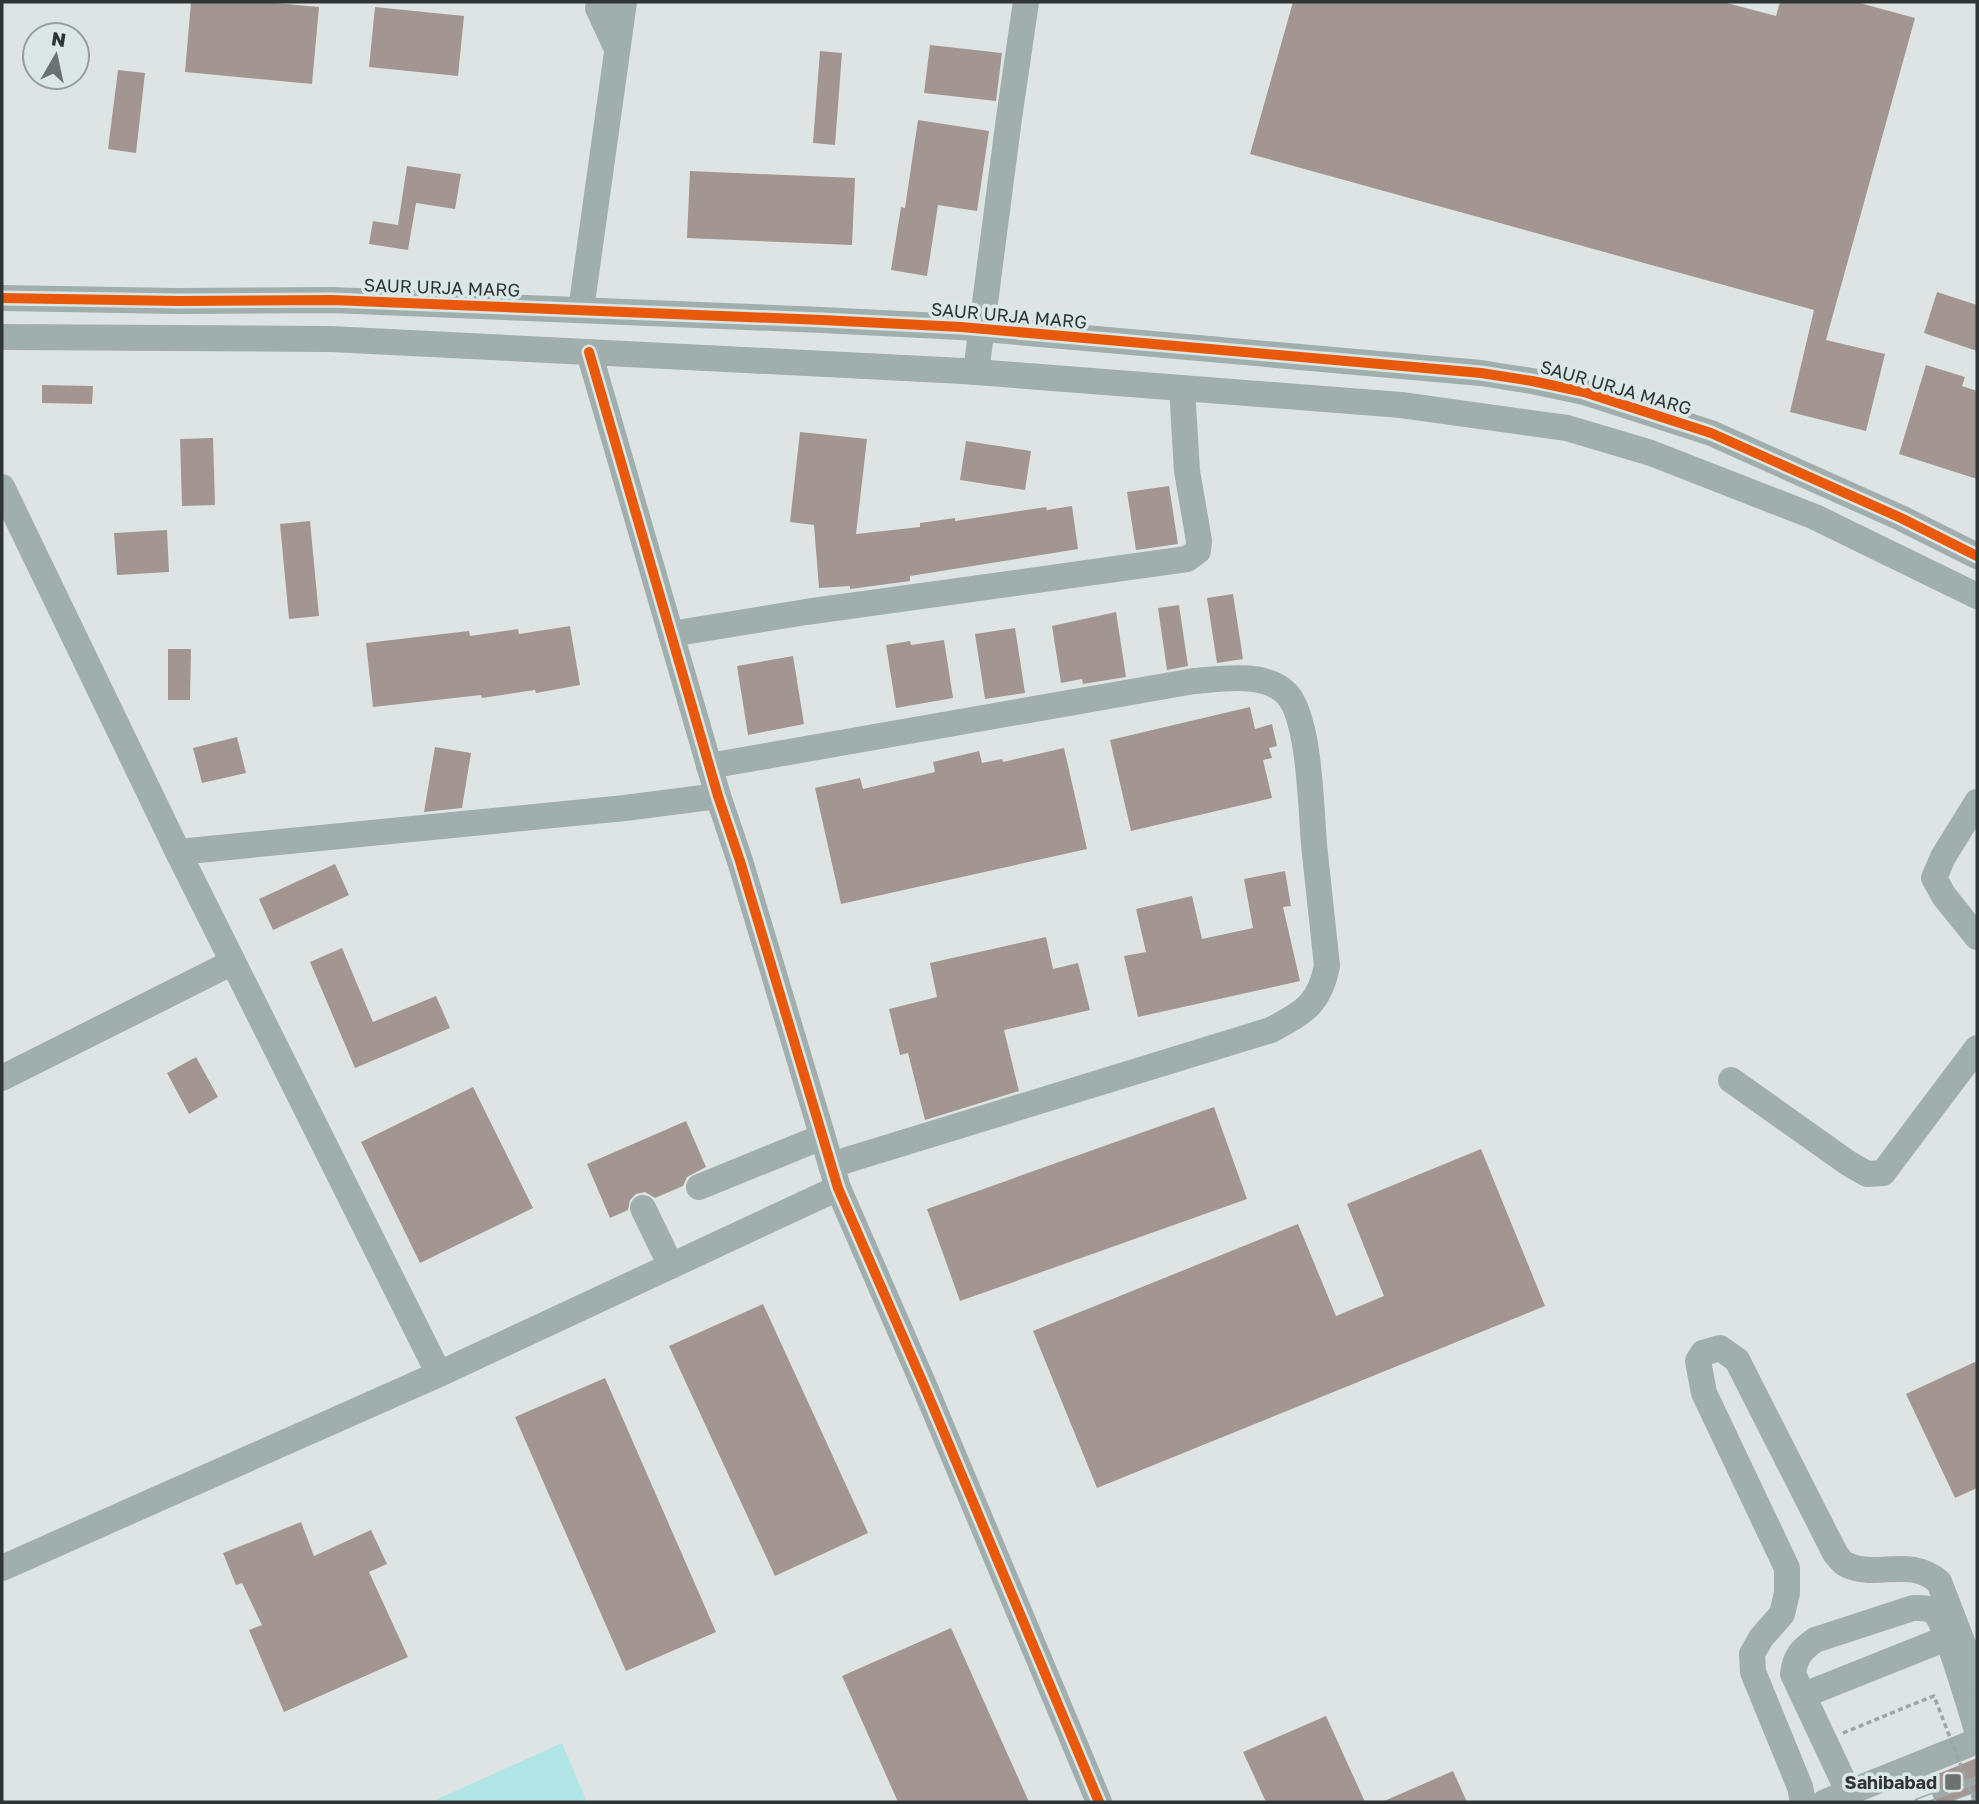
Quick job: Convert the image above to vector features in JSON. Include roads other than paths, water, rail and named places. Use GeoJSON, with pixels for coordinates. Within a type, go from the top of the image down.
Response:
{"type":"FeatureCollection","features":[{"type":"Feature","properties":{"kind":"street"},"geometry":{"type":"LineString","coordinates":[[599,2],[598,8],[617,49]]}},
{"type":"Feature","properties":{"kind":"street"},"geometry":{"type":"LineString","coordinates":[[581,310],[624,2]]}},
{"type":"Feature","properties":{"kind":"street"},"geometry":{"type":"LineString","coordinates":[[617,49],[639,15],[641,2]]}},
{"type":"Feature","properties":{"kind":"street"},"geometry":{"type":"LineString","coordinates":[[976,372],[1026,2]]}},
{"type":"Feature","properties":{"kind":"street","name":"SAUR URJA MARG"},"geometry":{"type":"LineString","coordinates":[[2,298],[332,300],[822,320],[982,329],[1482,373],[1584,392],[1712,433],[1901,518],[1977,556]]}},
{"type":"Feature","properties":{"kind":"street"},"geometry":{"type":"LineString","coordinates":[[2,337],[331,339],[976,372],[1401,405],[1567,428],[1651,453],[1815,516],[1977,596]]}},
{"type":"Feature","properties":{"kind":"street"},"geometry":{"type":"LineString","coordinates":[[589,352],[709,766],[834,1177],[1099,1802]]}},
{"type":"Feature","properties":{"kind":"street"},"geometry":{"type":"LineString","coordinates":[[671,634],[806,612],[1187,559],[1198,551],[1199,541],[1187,471],[1182,388]]}},
{"type":"Feature","properties":{"kind":"street"},"geometry":{"type":"LineString","coordinates":[[1651,453],[1661,415]]}},
{"type":"Feature","properties":{"kind":"street"},"geometry":{"type":"LineString","coordinates":[[2,487],[48,588],[178,852],[439,1374]]}},
{"type":"Feature","properties":{"kind":"street"},"geometry":{"type":"LineString","coordinates":[[2,1568],[439,1374],[671,1266],[834,1177],[1271,1030],[1301,1014],[1315,1000],[1323,985],[1327,967],[1312,797],[1295,708],[1287,694],[1275,684],[1229,678],[1206,680],[709,766]]}},
{"type":"Feature","properties":{"kind":"street"},"geometry":{"type":"LineString","coordinates":[[178,852],[625,808],[718,796]]}},
{"type":"Feature","properties":{"kind":"street"},"geometry":{"type":"LineString","coordinates":[[1977,802],[1943,856],[1934,878],[1944,897],[1977,937]]}},
{"type":"Feature","properties":{"kind":"street"},"geometry":{"type":"LineString","coordinates":[[2,1078],[233,962]]}},
{"type":"Feature","properties":{"kind":"street"},"geometry":{"type":"LineString","coordinates":[[1731,1080],[1849,1163],[1867,1174],[1883,1173],[1977,1048]]}},
{"type":"Feature","properties":{"kind":"street"},"geometry":{"type":"LineString","coordinates":[[699,1187],[822,1138]]}},
{"type":"Feature","properties":{"kind":"street"},"geometry":{"type":"LineString","coordinates":[[643,1208],[671,1266]]}},
{"type":"Feature","properties":{"kind":"street"},"geometry":{"type":"LineString","coordinates":[[1803,1802],[1800,1787],[1753,1672],[1752,1654],[1761,1638],[1782,1614],[1787,1593],[1787,1568],[1704,1393],[1698,1361],[1703,1353],[1720,1348],[1737,1360],[1835,1553],[1846,1565],[1915,1569],[1928,1572],[1939,1582],[1977,1680]]}},
{"type":"Feature","properties":{"kind":"street"},"geometry":{"type":"LineString","coordinates":[[1977,1730],[1947,1638],[1935,1613],[1924,1608],[1913,1608],[1815,1640],[1802,1650],[1795,1661],[1793,1674],[1804,1695],[1837,1797],[1977,1741]]}},
{"type":"Feature","properties":{"kind":"street"},"geometry":{"type":"LineString","coordinates":[[1804,1695],[1947,1638]]}},
{"type":"Feature","properties":{"kind":"railway"},"geometry":{"type":"LineString","coordinates":[[1918,1802],[1977,1780]]}},
{"type":"Feature","properties":{"kind":"railway"},"geometry":{"type":"LineString","coordinates":[[1957,1802],[1977,1795]]}},
{"type":"Feature","properties":{"kind":"place","name":"Sahibabad"},"geometry":{"type":"Point","coordinates":[1953,1782]}}]}
